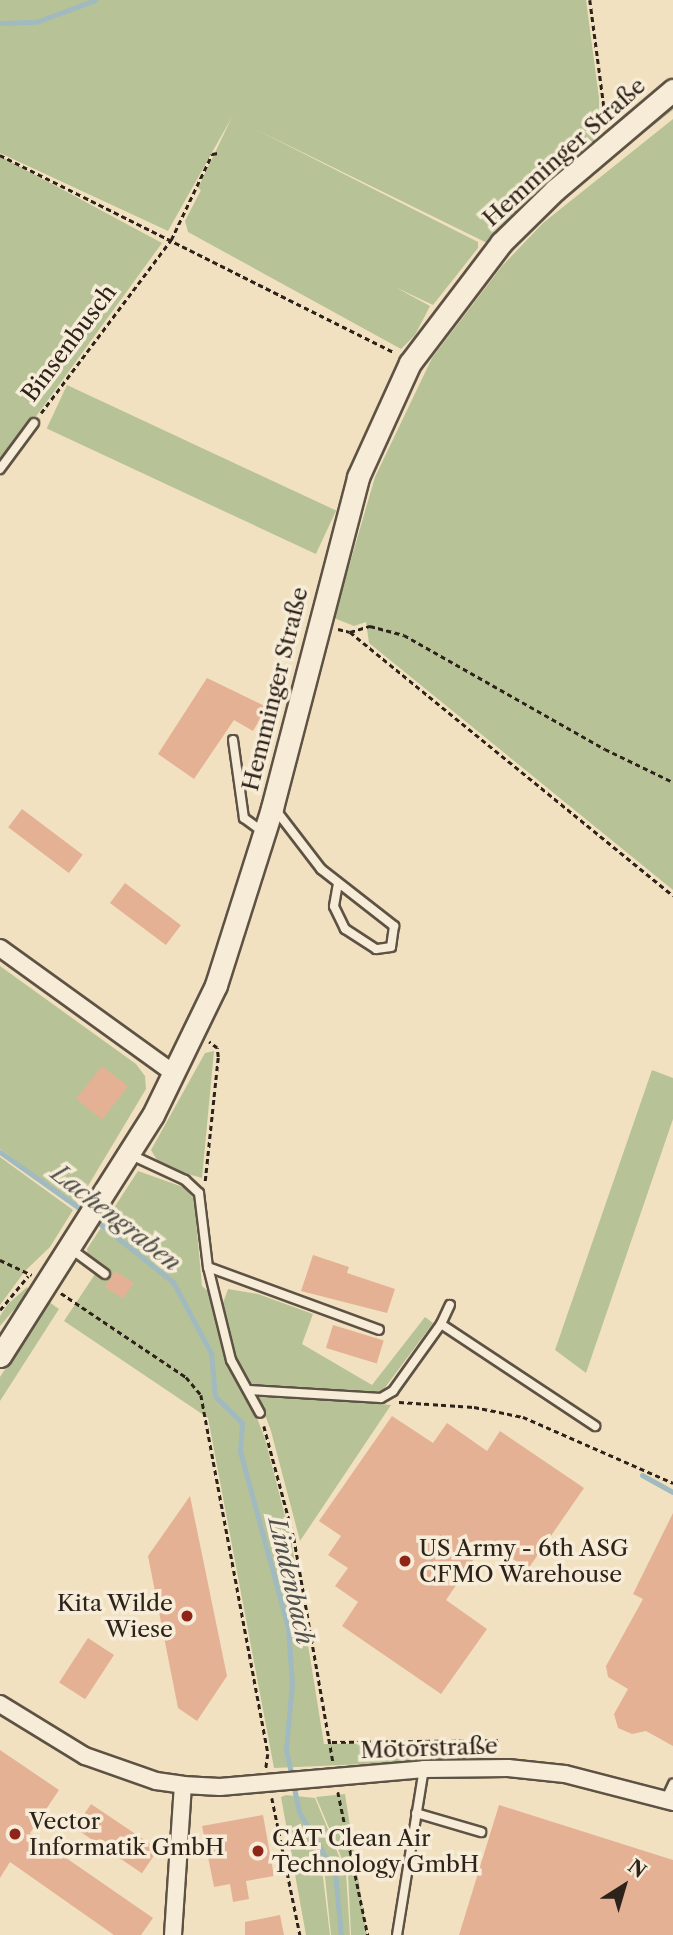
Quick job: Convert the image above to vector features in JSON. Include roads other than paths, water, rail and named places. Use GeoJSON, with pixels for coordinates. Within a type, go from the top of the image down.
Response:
{"type":"FeatureCollection","features":[{"type":"Feature","properties":{"kind":"main road","name":"Hemminger Straße"},"geometry":{"type":"LineString","coordinates":[[0,1356],[40,1279],[75,1242],[174,1074],[231,943],[272,808],[318,622],[359,477],[411,363],[501,243],[612,141],[673,90]]}},
{"type":"Feature","properties":{"kind":"street"},"geometry":{"type":"LineString","coordinates":[[0,948],[174,1074]]}},
{"type":"Feature","properties":{"kind":"street","name":"Motorstraße"},"geometry":{"type":"LineString","coordinates":[[0,1704],[85,1756],[183,1785],[273,1783],[312,1777],[424,1769],[508,1768],[565,1774],[669,1801]]}},
{"type":"Feature","properties":{"kind":"street"},"geometry":{"type":"LineString","coordinates":[[173,1935],[183,1785]]}},
{"type":"Feature","properties":{"kind":"lane","name":"Binsenbusch"},"geometry":{"type":"LineString","coordinates":[[0,469],[34,423]]}},
{"type":"Feature","properties":{"kind":"lane"},"geometry":{"type":"LineString","coordinates":[[233,740],[244,818],[265,832]]}},
{"type":"Feature","properties":{"kind":"lane"},"geometry":{"type":"LineString","coordinates":[[272,808],[280,811],[321,869],[394,926],[391,947],[376,950],[345,929],[334,906],[338,884]]}},
{"type":"Feature","properties":{"kind":"lane"},"geometry":{"type":"LineString","coordinates":[[129,1154],[185,1180],[199,1193],[208,1267],[232,1360],[260,1413]]}},
{"type":"Feature","properties":{"kind":"lane"},"geometry":{"type":"LineString","coordinates":[[75,1242],[105,1274]]}},
{"type":"Feature","properties":{"kind":"lane"},"geometry":{"type":"LineString","coordinates":[[208,1267],[379,1330]]}},
{"type":"Feature","properties":{"kind":"lane"},"geometry":{"type":"LineString","coordinates":[[249,1390],[368,1400],[393,1391],[440,1324],[450,1305]]}},
{"type":"Feature","properties":{"kind":"lane"},"geometry":{"type":"LineString","coordinates":[[440,1324],[594,1426]]}},
{"type":"Feature","properties":{"kind":"lane"},"geometry":{"type":"LineString","coordinates":[[397,1935],[424,1769]]}},
{"type":"Feature","properties":{"kind":"lane"},"geometry":{"type":"LineString","coordinates":[[669,1801],[673,1784]]}},
{"type":"Feature","properties":{"kind":"lane"},"geometry":{"type":"LineString","coordinates":[[416,1813],[481,1832]]}},
{"type":"Feature","properties":{"kind":"waterway"},"geometry":{"type":"LineString","coordinates":[[0,23],[36,22],[95,0]]}},
{"type":"Feature","properties":{"kind":"waterway","name":"Lachengraben"},"geometry":{"type":"LineString","coordinates":[[0,1152],[86,1213]]}},
{"type":"Feature","properties":{"kind":"waterway","name":"Lindenbach"},"geometry":{"type":"LineString","coordinates":[[94,1219],[173,1282],[211,1353],[215,1396],[242,1423],[240,1451],[288,1628],[292,1684],[286,1749],[299,1812],[335,1873],[341,1935]]}},
{"type":"Feature","properties":{"kind":"waterway","name":"Lachengraben"},"geometry":{"type":"LineString","coordinates":[[642,1475],[673,1492]]}},
{"type":"Feature","properties":{"kind":"place","name":"US Army - 6th ASG CFMO Warehouse"},"geometry":{"type":"Point","coordinates":[405,1561]}},
{"type":"Feature","properties":{"kind":"place","name":"Kita Wilde Wiese"},"geometry":{"type":"Point","coordinates":[187,1616]}},
{"type":"Feature","properties":{"kind":"place","name":"Vector Informatik GmbH"},"geometry":{"type":"Point","coordinates":[15,1834]}},
{"type":"Feature","properties":{"kind":"place","name":"CAT Clean Air Technology GmbH"},"geometry":{"type":"Point","coordinates":[258,1851]}}]}
